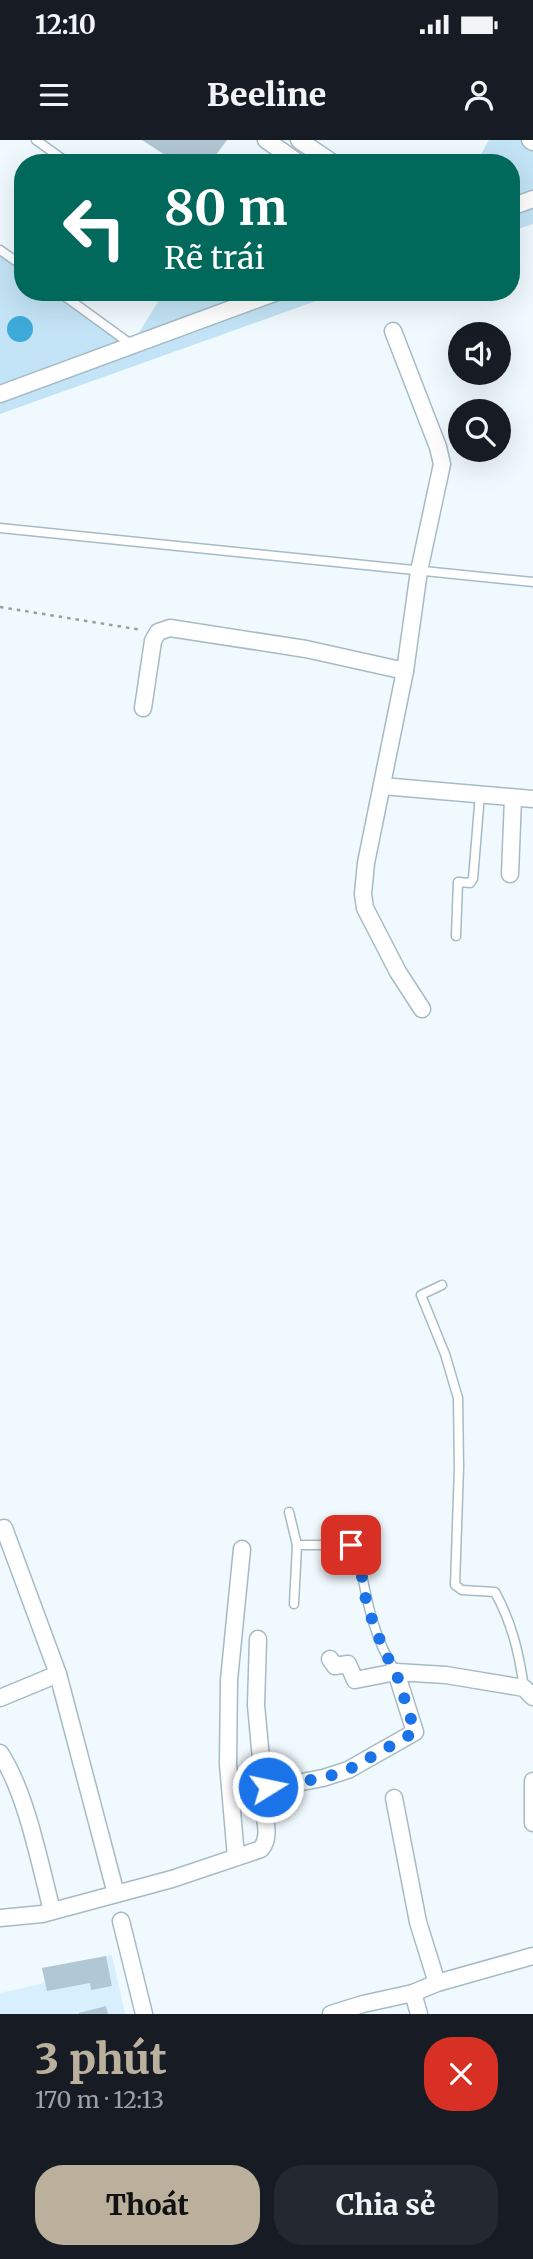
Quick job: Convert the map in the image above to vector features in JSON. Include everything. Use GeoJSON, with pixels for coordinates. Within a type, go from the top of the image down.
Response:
{"type":"FeatureCollection","features":[{"type":"Feature","properties":{"kind":"street"},"geometry":{"type":"LineString","coordinates":[[266,140],[286,154]]}},
{"type":"Feature","properties":{"kind":"street"},"geometry":{"type":"LineString","coordinates":[[299,140],[320,154]]}},
{"type":"Feature","properties":{"kind":"street"},"geometry":{"type":"LineString","coordinates":[[0,394],[240,301]]}},
{"type":"Feature","properties":{"kind":"street"},"geometry":{"type":"LineString","coordinates":[[393,331],[442,460],[419,571],[405,671],[366,863],[364,902],[398,972],[422,1009]]}},
{"type":"Feature","properties":{"kind":"street"},"geometry":{"type":"LineString","coordinates":[[143,708],[151,647],[159,632],[170,628],[306,649],[405,671]]}},
{"type":"Feature","properties":{"kind":"street"},"geometry":{"type":"LineString","coordinates":[[382,786],[533,799]]}},
{"type":"Feature","properties":{"kind":"street"},"geometry":{"type":"LineString","coordinates":[[510,873],[513,797]]}},
{"type":"Feature","properties":{"kind":"street"},"geometry":{"type":"LineString","coordinates":[[4,1528],[58,1674],[116,1894]]}},
{"type":"Feature","properties":{"kind":"street"},"geometry":{"type":"LineString","coordinates":[[236,1857],[228,1764],[229,1680],[242,1549]]}},
{"type":"Feature","properties":{"kind":"street"},"geometry":{"type":"LineString","coordinates":[[0,1918],[52,1911],[172,1879],[261,1849],[266,1841],[256,1705],[258,1639]]}},
{"type":"Feature","properties":{"kind":"street"},"geometry":{"type":"LineString","coordinates":[[330,1659],[335,1666],[348,1664],[355,1680],[396,1672],[446,1675],[529,1693]]}},
{"type":"Feature","properties":{"kind":"street"},"geometry":{"type":"LineString","coordinates":[[264,1791],[268,1787],[323,1778],[348,1770],[415,1732],[396,1672]]}},
{"type":"Feature","properties":{"kind":"street"},"geometry":{"type":"LineString","coordinates":[[0,1698],[58,1674]]}},
{"type":"Feature","properties":{"kind":"street"},"geometry":{"type":"LineString","coordinates":[[0,1753],[17,1790],[35,1843],[52,1911]]}},
{"type":"Feature","properties":{"kind":"street"},"geometry":{"type":"LineString","coordinates":[[533,1781],[533,1823]]}},
{"type":"Feature","properties":{"kind":"street"},"geometry":{"type":"LineString","coordinates":[[394,1798],[418,1922],[437,1983]]}},
{"type":"Feature","properties":{"kind":"street"},"geometry":{"type":"LineString","coordinates":[[121,1921],[144,2014]]}},
{"type":"Feature","properties":{"kind":"street"},"geometry":{"type":"LineString","coordinates":[[331,2014],[413,1993],[437,1983],[533,1956]]}},
{"type":"Feature","properties":{"kind":"street"},"geometry":{"type":"LineString","coordinates":[[413,1993],[419,2014]]}},
{"type":"Feature","properties":{"kind":"lane"},"geometry":{"type":"LineString","coordinates":[[36,140],[55,154]]}},
{"type":"Feature","properties":{"kind":"lane"},"geometry":{"type":"LineString","coordinates":[[71,301],[132,345]]}},
{"type":"Feature","properties":{"kind":"lane"},"geometry":{"type":"LineString","coordinates":[[0,528],[533,582]]}},
{"type":"Feature","properties":{"kind":"lane"},"geometry":{"type":"LineString","coordinates":[[456,936],[458,882],[470,883],[473,879],[480,794]]}},
{"type":"Feature","properties":{"kind":"lane"},"geometry":{"type":"LineString","coordinates":[[442,1285],[421,1295],[445,1354],[458,1398],[456,1585],[462,1590],[495,1592],[514,1633],[529,1693]]}},
{"type":"Feature","properties":{"kind":"lane"},"geometry":{"type":"LineString","coordinates":[[289,1512],[297,1545],[294,1604]]}},
{"type":"Feature","properties":{"kind":"lane"},"geometry":{"type":"LineString","coordinates":[[297,1545],[351,1545],[357,1548],[367,1606],[384,1651],[396,1672]]}},
{"type":"Feature","properties":{"kind":"path"},"geometry":{"type":"LineString","coordinates":[[0,607],[159,632]]}},
{"type":"Feature","properties":{"kind":"shaded area"},"geometry":{"type":"Polygon","coordinates":[[[489,140],[528,140],[533,143],[533,198],[520,203],[520,154],[481,154],[489,140]]]}},
{"type":"Feature","properties":{"kind":"shaded area"},"geometry":{"type":"Polygon","coordinates":[[[533,201],[533,224],[520,228],[520,206],[533,201]]]}},
{"type":"Feature","properties":{"kind":"shaded area"},"geometry":{"type":"Polygon","coordinates":[[[0,250],[14,260],[14,301],[72,301],[132,344],[256,301],[316,301],[0,414],[0,250]]]}},
{"type":"Feature","properties":{"kind":"shaded area"},"geometry":{"type":"Polygon","coordinates":[[[158,301],[250,301],[132,344],[158,301]]]}},
{"type":"Feature","properties":{"kind":"shaded area"},"geometry":{"type":"Polygon","coordinates":[[[112,1955],[125,2014],[0,2014],[0,1993],[45,1983],[42,1968],[112,1955]]]}},
{"type":"Feature","properties":{"kind":"water"},"geometry":{"type":"Polygon","coordinates":[[[20,316],[29,320],[33,329],[29,338],[20,342],[11,338],[7,329],[11,320],[20,316]]]}},
{"type":"Feature","properties":{"kind":"building"},"geometry":{"type":"Polygon","coordinates":[[[142,140],[227,140],[217,154],[163,154],[142,140]]]}},
{"type":"Feature","properties":{"kind":"building"},"geometry":{"type":"Polygon","coordinates":[[[106,1956],[112,1986],[91,1990],[90,1983],[47,1991],[42,1968],[106,1956]]]}},
{"type":"Feature","properties":{"kind":"building"},"geometry":{"type":"Polygon","coordinates":[[[106,2006],[108,2014],[79,2014],[79,2013],[106,2006]]]}},
{"type":"Feature","properties":{"kind":"route"},"geometry":{"type":"LineString","coordinates":[[268,1787],[323,1778],[348,1770],[415,1732],[396,1672],[384,1651],[367,1606],[357,1548],[351,1545]]}}]}
